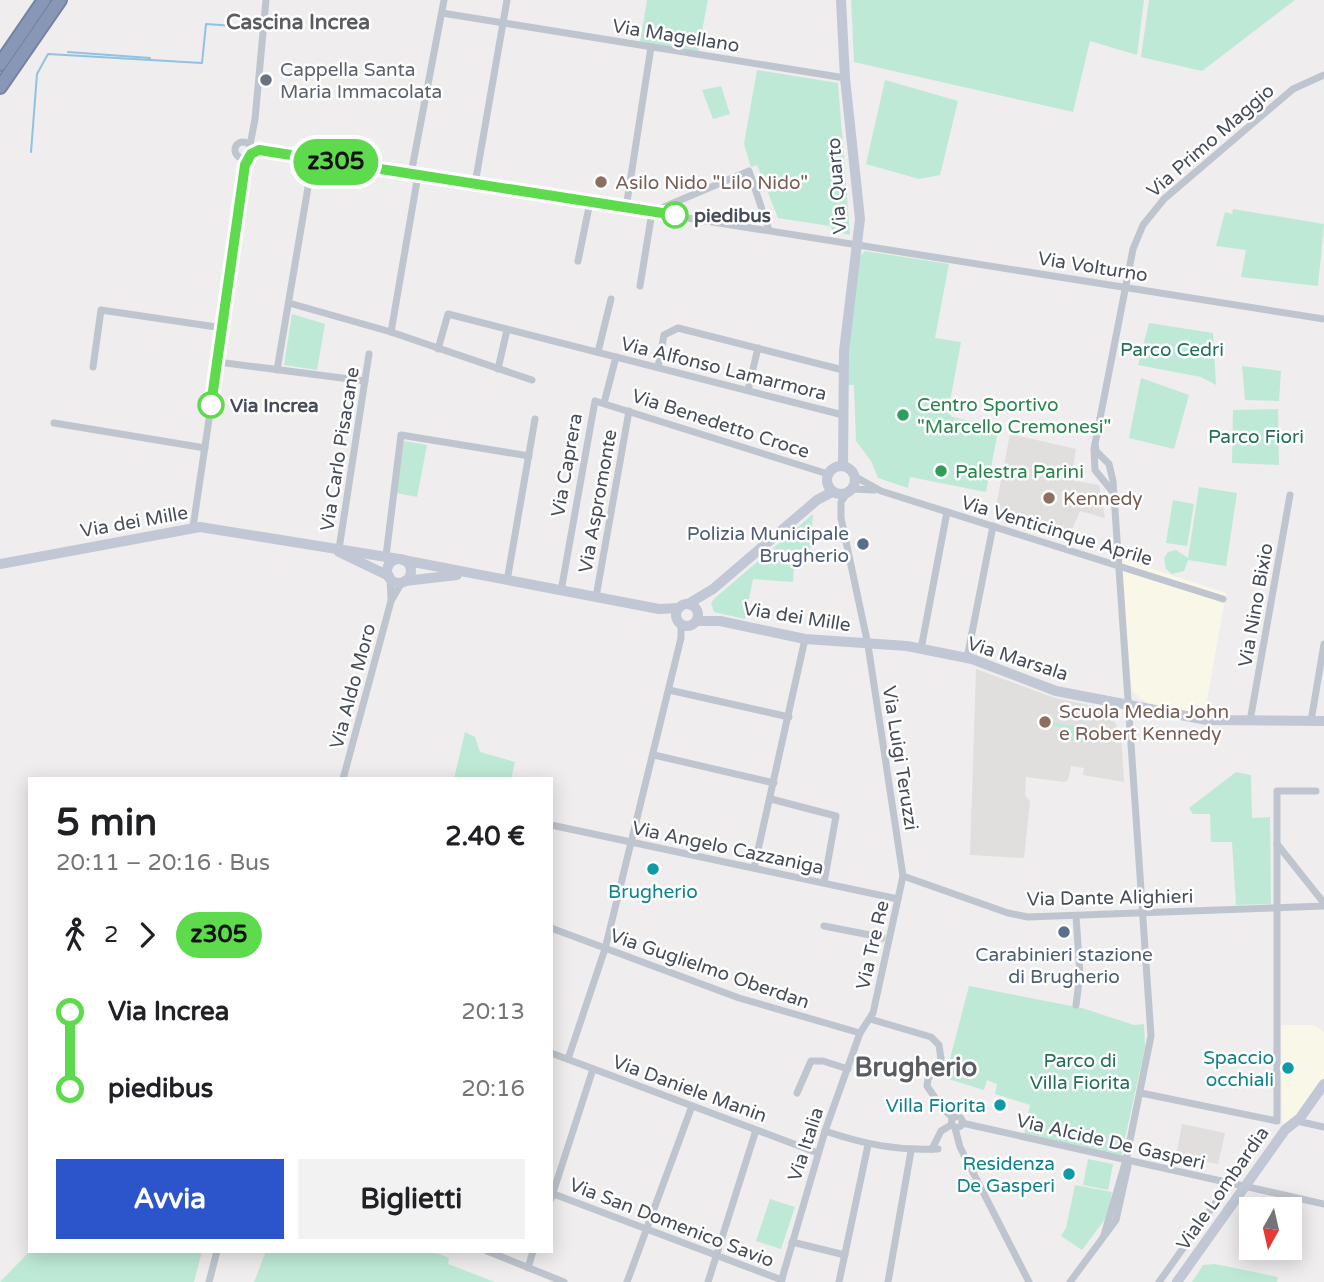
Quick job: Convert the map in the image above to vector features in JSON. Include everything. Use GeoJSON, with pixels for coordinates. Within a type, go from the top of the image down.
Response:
{"type":"FeatureCollection","features":[{"type":"Feature","properties":{"kind":"highway"},"geometry":{"type":"LineString","coordinates":[[0,64],[44,0]]}},
{"type":"Feature","properties":{"kind":"highway"},"geometry":{"type":"LineString","coordinates":[[0,88],[60,0]]}},
{"type":"Feature","properties":{"kind":"main road","name":"Via Quarto"},"geometry":{"type":"LineString","coordinates":[[840,466],[843,370],[860,219],[845,78],[841,0]]}},
{"type":"Feature","properties":{"kind":"main road"},"geometry":{"type":"LineString","coordinates":[[688,616],[713,589],[817,500],[832,492],[849,491],[854,476],[840,466],[827,476],[817,500]]}},
{"type":"Feature","properties":{"kind":"main road"},"geometry":{"type":"LineString","coordinates":[[827,476],[832,492]]}},
{"type":"Feature","properties":{"kind":"main road","name":"Via dei Mille"},"geometry":{"type":"LineString","coordinates":[[0,564],[193,527],[218,528],[386,556],[805,639],[867,645]]}},
{"type":"Feature","properties":{"kind":"main road","name":"Via dei Mille"},"geometry":{"type":"LineString","coordinates":[[315,545],[347,555],[389,577]]}},
{"type":"Feature","properties":{"kind":"main road"},"geometry":{"type":"LineString","coordinates":[[401,559],[411,568],[404,581],[389,577],[389,565],[401,559]]}},
{"type":"Feature","properties":{"kind":"main road","name":"Via dei Mille"},"geometry":{"type":"LineString","coordinates":[[404,581],[447,575],[485,577]]}},
{"type":"Feature","properties":{"kind":"main road","name":"Via Marsala"},"geometry":{"type":"LineString","coordinates":[[867,645],[921,649],[967,658],[1056,691],[1207,720],[1324,720]]}},
{"type":"Feature","properties":{"kind":"main road","name":"Viale Lombardia"},"geometry":{"type":"LineString","coordinates":[[1177,1282],[1286,1128],[1297,1121],[1324,1084]]}},
{"type":"Feature","properties":{"kind":"street"},"geometry":{"type":"LineString","coordinates":[[193,527],[248,150],[256,119],[266,0]]}},
{"type":"Feature","properties":{"kind":"street"},"geometry":{"type":"LineString","coordinates":[[391,332],[414,174],[444,0]]}},
{"type":"Feature","properties":{"kind":"street"},"geometry":{"type":"LineString","coordinates":[[475,184],[507,0]]}},
{"type":"Feature","properties":{"kind":"street","name":"Via Magellano"},"geometry":{"type":"LineString","coordinates":[[442,13],[845,78]]}},
{"type":"Feature","properties":{"kind":"street"},"geometry":{"type":"LineString","coordinates":[[626,208],[651,47]]}},
{"type":"Feature","properties":{"kind":"street","name":"Via Primo Maggio"},"geometry":{"type":"LineString","coordinates":[[1094,464],[1095,444],[1138,235],[1156,206],[1293,89],[1324,75]]}},
{"type":"Feature","properties":{"kind":"street","name":"Via Volturno"},"geometry":{"type":"LineString","coordinates":[[248,150],[858,244],[1324,320]]}},
{"type":"Feature","properties":{"kind":"street"},"geometry":{"type":"LineString","coordinates":[[278,370],[313,158]]}},
{"type":"Feature","properties":{"kind":"street"},"geometry":{"type":"LineString","coordinates":[[640,286],[652,212],[749,171],[769,230]]}},
{"type":"Feature","properties":{"kind":"street"},"geometry":{"type":"LineString","coordinates":[[578,261],[590,202]]}},
{"type":"Feature","properties":{"kind":"street","name":"Via Alfonso Lamarmora"},"geometry":{"type":"LineString","coordinates":[[598,352],[611,299]]}},
{"type":"Feature","properties":{"kind":"street"},"geometry":{"type":"LineString","coordinates":[[289,303],[391,332],[532,380]]}},
{"type":"Feature","properties":{"kind":"street"},"geometry":{"type":"LineString","coordinates":[[93,367],[101,310],[223,328]]}},
{"type":"Feature","properties":{"kind":"street","name":"Via Alfonso Lamarmora"},"geometry":{"type":"LineString","coordinates":[[438,349],[448,314],[843,415]]}},
{"type":"Feature","properties":{"kind":"street"},"geometry":{"type":"LineString","coordinates":[[658,367],[664,335],[672,328],[843,370]]}},
{"type":"Feature","properties":{"kind":"street"},"geometry":{"type":"LineString","coordinates":[[498,369],[507,330]]}},
{"type":"Feature","properties":{"kind":"street"},"geometry":{"type":"LineString","coordinates":[[748,390],[758,348]]}},
{"type":"Feature","properties":{"kind":"street","name":"Via Carlo Pisacane"},"geometry":{"type":"LineString","coordinates":[[339,548],[369,354]]}},
{"type":"Feature","properties":{"kind":"street","name":"Via Caprera"},"geometry":{"type":"LineString","coordinates":[[561,591],[593,404],[597,401],[604,403],[616,356]]}},
{"type":"Feature","properties":{"kind":"street"},"geometry":{"type":"LineString","coordinates":[[218,362],[365,381]]}},
{"type":"Feature","properties":{"kind":"street","name":"Via Benedetto Croce"},"geometry":{"type":"LineString","coordinates":[[604,403],[827,476]]}},
{"type":"Feature","properties":{"kind":"street","name":"Via Aspromonte"},"geometry":{"type":"LineString","coordinates":[[596,597],[629,411]]}},
{"type":"Feature","properties":{"kind":"street"},"geometry":{"type":"LineString","coordinates":[[506,580],[535,419]]}},
{"type":"Feature","properties":{"kind":"street"},"geometry":{"type":"LineString","coordinates":[[54,423],[205,448]]}},
{"type":"Feature","properties":{"kind":"street"},"geometry":{"type":"LineString","coordinates":[[386,556],[401,435],[529,456]]}},
{"type":"Feature","properties":{"kind":"street"},"geometry":{"type":"LineString","coordinates":[[1070,1282],[1116,1220],[1152,1036],[1113,495],[1107,463],[1095,444]]}},
{"type":"Feature","properties":{"kind":"street"},"geometry":{"type":"LineString","coordinates":[[1107,463],[1099,459],[1094,464],[1110,485],[1113,495]]}},
{"type":"Feature","properties":{"kind":"street"},"geometry":{"type":"LineString","coordinates":[[1099,474],[1106,472],[1107,463]]}},
{"type":"Feature","properties":{"kind":"street","name":"Via Venticinque Aprile"},"geometry":{"type":"LineString","coordinates":[[854,476],[881,492],[1223,599]]}},
{"type":"Feature","properties":{"kind":"street"},"geometry":{"type":"LineString","coordinates":[[849,491],[841,502],[841,518],[867,645]]}},
{"type":"Feature","properties":{"kind":"street","name":"Via Venticinque Aprile"},"geometry":{"type":"LineString","coordinates":[[849,491],[881,492]]}},
{"type":"Feature","properties":{"kind":"street","name":"Via Nino Bixio"},"geometry":{"type":"LineString","coordinates":[[1250,721],[1290,495]]}},
{"type":"Feature","properties":{"kind":"street"},"geometry":{"type":"LineString","coordinates":[[921,649],[947,512]]}},
{"type":"Feature","properties":{"kind":"street"},"geometry":{"type":"LineString","coordinates":[[967,658],[993,526]]}},
{"type":"Feature","properties":{"kind":"street","name":"Via Aldo Moro"},"geometry":{"type":"LineString","coordinates":[[389,577],[391,601]]}},
{"type":"Feature","properties":{"kind":"street","name":"Via Aldo Moro"},"geometry":{"type":"LineString","coordinates":[[345,777],[391,601],[404,581]]}},
{"type":"Feature","properties":{"kind":"street"},"geometry":{"type":"LineString","coordinates":[[568,1059],[605,948],[688,616]]}},
{"type":"Feature","properties":{"kind":"street"},"geometry":{"type":"LineString","coordinates":[[754,868],[805,639]]}},
{"type":"Feature","properties":{"kind":"street"},"geometry":{"type":"LineString","coordinates":[[1311,721],[1324,644]]}},
{"type":"Feature","properties":{"kind":"street","name":"Via Luigi Teruzzi"},"geometry":{"type":"LineString","coordinates":[[867,645],[903,876]]}},
{"type":"Feature","properties":{"kind":"street"},"geometry":{"type":"LineString","coordinates":[[669,690],[789,717]]}},
{"type":"Feature","properties":{"kind":"street"},"geometry":{"type":"LineString","coordinates":[[654,755],[774,783]]}},
{"type":"Feature","properties":{"kind":"street"},"geometry":{"type":"LineString","coordinates":[[1141,1093],[1277,1121],[1277,791],[1316,791]]}},
{"type":"Feature","properties":{"kind":"street"},"geometry":{"type":"LineString","coordinates":[[771,799],[836,816],[824,883]]}},
{"type":"Feature","properties":{"kind":"street","name":"Via Angelo Cazzaniga"},"geometry":{"type":"LineString","coordinates":[[553,825],[898,899]]}},
{"type":"Feature","properties":{"kind":"street"},"geometry":{"type":"LineString","coordinates":[[1277,844],[1324,904]]}},
{"type":"Feature","properties":{"kind":"street","name":"Via Tre Re"},"geometry":{"type":"LineString","coordinates":[[870,1020],[903,876]]}},
{"type":"Feature","properties":{"kind":"street","name":"Via Dante Alighieri"},"geometry":{"type":"LineString","coordinates":[[903,876],[1015,915],[1142,914],[1324,904]]}},
{"type":"Feature","properties":{"kind":"street"},"geometry":{"type":"LineString","coordinates":[[1076,916],[1080,974],[1076,1004]]}},
{"type":"Feature","properties":{"kind":"street"},"geometry":{"type":"LineString","coordinates":[[824,926],[870,935]]}},
{"type":"Feature","properties":{"kind":"street","name":"Via Guglielmo Oberdan"},"geometry":{"type":"LineString","coordinates":[[553,929],[745,1000],[860,1033]]}},
{"type":"Feature","properties":{"kind":"street"},"geometry":{"type":"LineString","coordinates":[[870,1020],[927,1035],[936,1042],[941,1059],[928,1079],[928,1089],[959,1124],[961,1152],[1029,1282]]}},
{"type":"Feature","properties":{"kind":"street","name":"Via Italia"},"geometry":{"type":"LineString","coordinates":[[782,1281],[825,1131],[860,1033],[870,1020]]}},
{"type":"Feature","properties":{"kind":"street","name":"Via Daniele Manin"},"geometry":{"type":"LineString","coordinates":[[553,1054],[818,1153]]}},
{"type":"Feature","properties":{"kind":"street"},"geometry":{"type":"LineString","coordinates":[[797,1093],[807,1066],[812,1061],[848,1069]]}},
{"type":"Feature","properties":{"kind":"street"},"geometry":{"type":"LineString","coordinates":[[553,1192],[593,1069]]}},
{"type":"Feature","properties":{"kind":"street"},"geometry":{"type":"LineString","coordinates":[[627,1282],[692,1106]]}},
{"type":"Feature","properties":{"kind":"street"},"geometry":{"type":"LineString","coordinates":[[1297,1121],[1324,1127]]}},
{"type":"Feature","properties":{"kind":"street"},"geometry":{"type":"LineString","coordinates":[[825,1131],[868,1145],[911,1151],[935,1149],[942,1129],[959,1124]]}},
{"type":"Feature","properties":{"kind":"street","name":"Via Alcide De Gasperi"},"geometry":{"type":"LineString","coordinates":[[959,1124],[1324,1204]]}},
{"type":"Feature","properties":{"kind":"street"},"geometry":{"type":"LineString","coordinates":[[708,1282],[756,1130]]}},
{"type":"Feature","properties":{"kind":"street"},"geometry":{"type":"LineString","coordinates":[[839,1282],[868,1145]]}},
{"type":"Feature","properties":{"kind":"street"},"geometry":{"type":"LineString","coordinates":[[888,1282],[911,1151]]}},
{"type":"Feature","properties":{"kind":"street","name":"Viale Lombardia"},"geometry":{"type":"LineString","coordinates":[[1159,1282],[1229,1184]]}},
{"type":"Feature","properties":{"kind":"street","name":"Via San Domenico Savio"},"geometry":{"type":"LineString","coordinates":[[553,1195],[782,1281]]}},
{"type":"Feature","properties":{"kind":"street"},"geometry":{"type":"LineString","coordinates":[[792,1242],[845,1255]]}},
{"type":"Feature","properties":{"kind":"street"},"geometry":{"type":"LineString","coordinates":[[209,1282],[216,1253]]}},
{"type":"Feature","properties":{"kind":"street"},"geometry":{"type":"LineString","coordinates":[[492,1253],[564,1282]]}},
{"type":"Feature","properties":{"kind":"street"},"geometry":{"type":"LineString","coordinates":[[527,1268],[532,1253]]}},
{"type":"Feature","properties":{"kind":"shaded area","name":"Kennedy"},"geometry":{"type":"Polygon","coordinates":[[[1010,434],[1076,449],[1071,480],[1099,485],[1105,518],[1080,511],[1067,541],[994,517],[1010,434]]]}},
{"type":"Feature","properties":{"kind":"shaded area"},"geometry":{"type":"Polygon","coordinates":[[[1120,558],[1226,593],[1204,718],[1152,707],[1132,691],[1120,558]]]}},
{"type":"Feature","properties":{"kind":"shaded area","name":"Scuola Media John e Robert Kennedy"},"geometry":{"type":"Polygon","coordinates":[[[976,669],[1055,698],[1108,709],[1121,734],[1124,782],[1083,775],[1084,768],[1071,766],[1068,780],[1064,782],[1026,777],[1025,795],[1030,801],[1024,858],[970,855],[976,669]]]}},
{"type":"Feature","properties":{"kind":"shaded area"},"geometry":{"type":"Polygon","coordinates":[[[1281,1025],[1314,1025],[1324,1032],[1324,1082],[1298,1118],[1287,1125],[1282,1122],[1281,1025]]]}},
{"type":"Feature","properties":{"kind":"shaded area"},"geometry":{"type":"Polygon","coordinates":[[[1182,1124],[1225,1133],[1218,1164],[1176,1156],[1182,1124]]]}},
{"type":"Feature","properties":{"kind":"green space"},"geometry":{"type":"Polygon","coordinates":[[[647,0],[708,0],[698,51],[640,42],[647,0]]]}},
{"type":"Feature","properties":{"kind":"green space"},"geometry":{"type":"Polygon","coordinates":[[[851,0],[1144,0],[1137,55],[1090,41],[1073,112],[854,62],[851,0]]]}},
{"type":"Feature","properties":{"kind":"green space"},"geometry":{"type":"Polygon","coordinates":[[[1149,0],[1295,0],[1202,71],[1141,57],[1149,0]]]}},
{"type":"Feature","properties":{"kind":"green space"},"geometry":{"type":"Polygon","coordinates":[[[757,70],[838,83],[850,235],[833,231],[830,226],[778,218],[757,165],[751,167],[744,144],[757,70]]]}},
{"type":"Feature","properties":{"kind":"green space"},"geometry":{"type":"Polygon","coordinates":[[[885,80],[958,101],[940,175],[919,179],[866,164],[885,80]]]}},
{"type":"Feature","properties":{"kind":"green space"},"geometry":{"type":"Polygon","coordinates":[[[721,86],[730,114],[713,119],[702,90],[721,86]]]}},
{"type":"Feature","properties":{"kind":"green space"},"geometry":{"type":"Polygon","coordinates":[[[1233,209],[1324,224],[1318,286],[1241,277],[1246,250],[1216,246],[1225,212],[1232,214],[1233,209]]]}},
{"type":"Feature","properties":{"kind":"green space","name":"Centro Sportivo \"Marcello Cremonesi\""},"geometry":{"type":"Polygon","coordinates":[[[865,251],[949,264],[935,338],[961,342],[948,412],[952,417],[999,427],[986,492],[910,477],[908,488],[878,478],[871,461],[856,441],[854,385],[846,385],[846,351],[860,256],[865,251]]]}},
{"type":"Feature","properties":{"kind":"green space"},"geometry":{"type":"Polygon","coordinates":[[[292,314],[325,324],[317,370],[284,365],[292,314]]]}},
{"type":"Feature","properties":{"kind":"green space","name":"Parco Cedri"},"geometry":{"type":"Polygon","coordinates":[[[1149,323],[1213,333],[1216,385],[1201,377],[1138,365],[1149,323]]]}},
{"type":"Feature","properties":{"kind":"green space"},"geometry":{"type":"Polygon","coordinates":[[[1242,366],[1281,371],[1279,401],[1245,400],[1242,366]]]}},
{"type":"Feature","properties":{"kind":"green space"},"geometry":{"type":"Polygon","coordinates":[[[1141,378],[1189,395],[1174,449],[1129,438],[1141,378]]]}},
{"type":"Feature","properties":{"kind":"green space","name":"Parco Fiori"},"geometry":{"type":"Polygon","coordinates":[[[1278,409],[1279,465],[1232,463],[1233,410],[1278,409]]]}},
{"type":"Feature","properties":{"kind":"green space"},"geometry":{"type":"Polygon","coordinates":[[[404,441],[427,445],[417,497],[396,493],[404,441]]]}},
{"type":"Feature","properties":{"kind":"green space"},"geometry":{"type":"Polygon","coordinates":[[[1199,487],[1237,493],[1226,566],[1188,560],[1184,571],[1172,574],[1166,569],[1164,558],[1168,552],[1176,550],[1188,558],[1199,487]]]}},
{"type":"Feature","properties":{"kind":"green space"},"geometry":{"type":"Polygon","coordinates":[[[1173,500],[1194,504],[1187,546],[1166,543],[1173,500]]]}},
{"type":"Feature","properties":{"kind":"green space"},"geometry":{"type":"Polygon","coordinates":[[[813,514],[810,553],[795,553],[793,582],[753,579],[745,619],[714,612],[711,603],[715,598],[813,514]]]}},
{"type":"Feature","properties":{"kind":"green space"},"geometry":{"type":"Polygon","coordinates":[[[1040,720],[1113,733],[1113,736],[1086,732],[1084,743],[1063,739],[1064,728],[1039,724],[1040,720]]]}},
{"type":"Feature","properties":{"kind":"green space"},"geometry":{"type":"Polygon","coordinates":[[[465,732],[475,737],[480,752],[515,762],[511,777],[454,777],[465,732]]]}},
{"type":"Feature","properties":{"kind":"green space"},"geometry":{"type":"Polygon","coordinates":[[[1236,772],[1251,775],[1252,818],[1270,817],[1271,904],[1236,905],[1232,842],[1211,842],[1210,814],[1193,814],[1189,808],[1236,772]]]}},
{"type":"Feature","properties":{"kind":"green space","name":"Parco di Villa Fiorita"},"geometry":{"type":"Polygon","coordinates":[[[969,986],[1082,1008],[1134,1025],[1144,1024],[1145,1047],[1121,1157],[1024,1135],[1030,1105],[995,1094],[997,1084],[987,1080],[984,1090],[945,1078],[969,986]]]}},
{"type":"Feature","properties":{"kind":"green space"},"geometry":{"type":"Polygon","coordinates":[[[1088,1159],[1113,1164],[1108,1190],[1083,1185],[1088,1159]]]}},
{"type":"Feature","properties":{"kind":"green space"},"geometry":{"type":"Polygon","coordinates":[[[1075,1185],[1112,1192],[1108,1215],[1082,1250],[1061,1236],[1066,1228],[1075,1185]]]}},
{"type":"Feature","properties":{"kind":"green space"},"geometry":{"type":"Polygon","coordinates":[[[770,1199],[795,1207],[781,1249],[756,1241],[770,1199]]]}},
{"type":"Feature","properties":{"kind":"green space"},"geometry":{"type":"Polygon","coordinates":[[[28,1253],[201,1253],[194,1282],[0,1282],[28,1253]]]}},
{"type":"Feature","properties":{"kind":"green space"},"geometry":{"type":"Polygon","coordinates":[[[265,1253],[437,1253],[449,1258],[448,1264],[495,1282],[254,1282],[265,1253]]]}},
{"type":"Feature","properties":{"kind":"green space"},"geometry":{"type":"Polygon","coordinates":[[[1215,1264],[1278,1277],[1277,1282],[1192,1282],[1203,1265],[1215,1264]]]}},
{"type":"Feature","properties":{"kind":"waterway"},"geometry":{"type":"LineString","coordinates":[[31,152],[37,74],[48,54],[202,63],[206,24],[248,27]]}},
{"type":"Feature","properties":{"kind":"waterway"},"geometry":{"type":"LineString","coordinates":[[68,52],[150,58]]}},
{"type":"Feature","properties":{"kind":"tunnel"},"geometry":{"type":"LineString","coordinates":[[870,935],[885,939]]}},
{"type":"Feature","properties":{"kind":"bus line","name":"z305"},"geometry":{"type":"LineString","coordinates":[[211,405],[246,174],[245,165],[248,157],[259,150],[675,215]]}},
{"type":"Feature","properties":{"kind":"place","name":"Cappella Santa Maria Immacolata"},"geometry":{"type":"Point","coordinates":[266,80]}},
{"type":"Feature","properties":{"kind":"place","name":"Asilo Nido \"Lilo Nido\""},"geometry":{"type":"Point","coordinates":[601,182]}},
{"type":"Feature","properties":{"kind":"place","name":"piedibus"},"geometry":{"type":"Point","coordinates":[675,215]}},
{"type":"Feature","properties":{"kind":"place","name":"Via Increa"},"geometry":{"type":"Point","coordinates":[211,405]}},
{"type":"Feature","properties":{"kind":"place","name":"Centro Sportivo \"Marcello Cremonesi\""},"geometry":{"type":"Point","coordinates":[903,415]}},
{"type":"Feature","properties":{"kind":"place","name":"Palestra Parini"},"geometry":{"type":"Point","coordinates":[941,471]}},
{"type":"Feature","properties":{"kind":"place","name":"Kennedy"},"geometry":{"type":"Point","coordinates":[1049,498]}},
{"type":"Feature","properties":{"kind":"place","name":"Polizia Municipale Brugherio"},"geometry":{"type":"Point","coordinates":[863,544]}},
{"type":"Feature","properties":{"kind":"place","name":"Scuola Media John e Robert Kennedy"},"geometry":{"type":"Point","coordinates":[1045,722]}},
{"type":"Feature","properties":{"kind":"place","name":"Brugherio"},"geometry":{"type":"Point","coordinates":[653,869]}},
{"type":"Feature","properties":{"kind":"place","name":"Carabinieri stazione di Brugherio"},"geometry":{"type":"Point","coordinates":[1064,932]}},
{"type":"Feature","properties":{"kind":"place","name":"Spaccio occhiali"},"geometry":{"type":"Point","coordinates":[1288,1068]}},
{"type":"Feature","properties":{"kind":"place","name":"Villa Fiorita"},"geometry":{"type":"Point","coordinates":[1000,1105]}},
{"type":"Feature","properties":{"kind":"place","name":"Residenza De Gasperi"},"geometry":{"type":"Point","coordinates":[1069,1174]}},
{"type":"Feature","properties":{"kind":"district","name":"Cascina Increa"},"geometry":{"type":"Point","coordinates":[298,22]}},
{"type":"Feature","properties":{"kind":"district","name":"Brugherio"},"geometry":{"type":"Point","coordinates":[916,1067]}}]}
